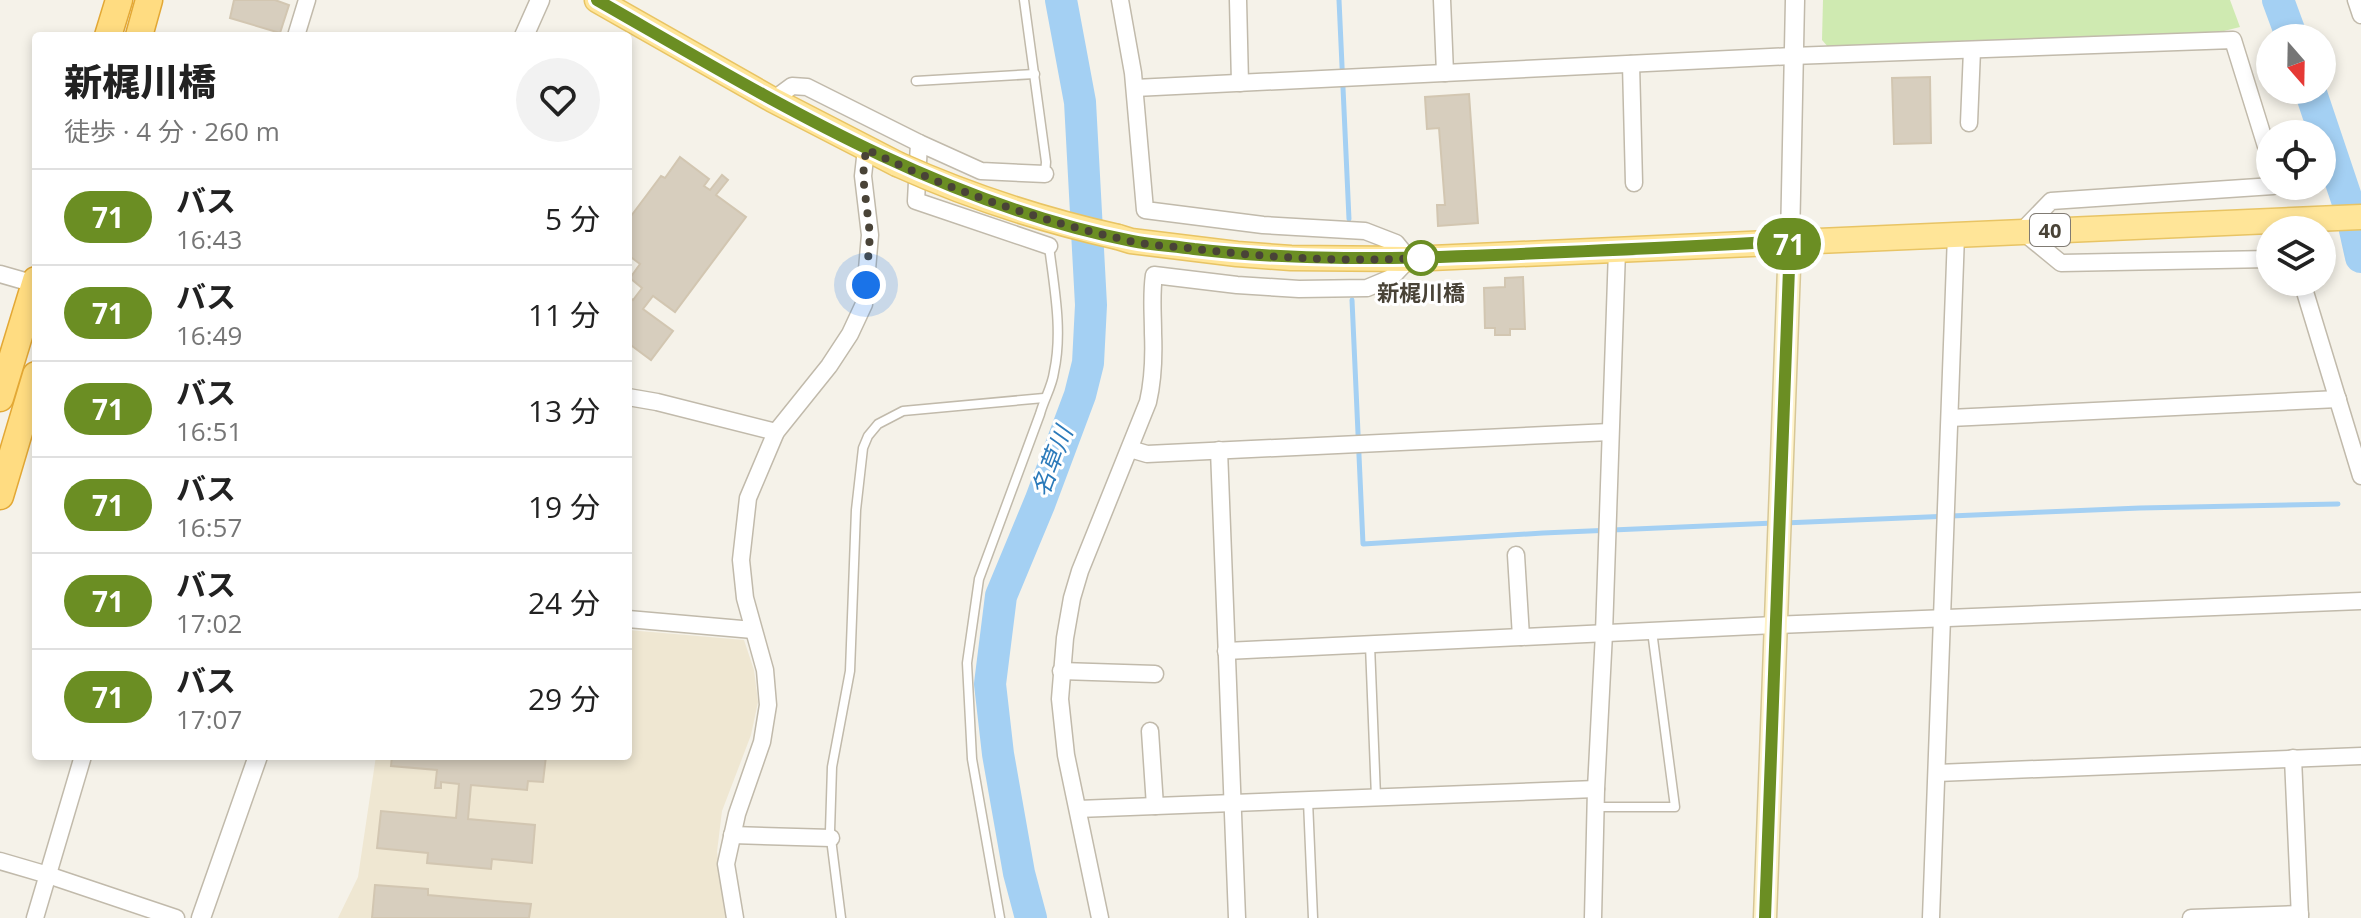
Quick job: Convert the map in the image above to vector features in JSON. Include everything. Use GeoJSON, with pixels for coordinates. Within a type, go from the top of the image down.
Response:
{"type":"FeatureCollection","features":[{"type":"Feature","properties":{"kind":"highway"},"geometry":{"type":"LineString","coordinates":[[109,32],[119,0]]}},
{"type":"Feature","properties":{"kind":"highway"},"geometry":{"type":"LineString","coordinates":[[140,32],[149,0]]}},
{"type":"Feature","properties":{"kind":"highway"},"geometry":{"type":"LineString","coordinates":[[0,398],[32,292]]}},
{"type":"Feature","properties":{"kind":"highway"},"geometry":{"type":"LineString","coordinates":[[0,496],[32,388]]}},
{"type":"Feature","properties":{"kind":"main road","name":"40"},"geometry":{"type":"LineString","coordinates":[[597,0],[773,100],[897,164],[1018,211],[1131,241],[1237,254],[1409,259],[2361,217]]}},
{"type":"Feature","properties":{"kind":"main road"},"geometry":{"type":"LineString","coordinates":[[1765,918],[1790,241]]}},
{"type":"Feature","properties":{"kind":"street"},"geometry":{"type":"LineString","coordinates":[[297,32],[307,0]]}},
{"type":"Feature","properties":{"kind":"street"},"geometry":{"type":"LineString","coordinates":[[526,32],[540,0]]}},
{"type":"Feature","properties":{"kind":"street"},"geometry":{"type":"LineString","coordinates":[[1100,918],[1061,724],[1061,671],[1080,571],[1148,402],[1152,383],[1154,336],[1151,293],[1154,275],[1299,289],[1367,288],[1391,278],[1409,259],[1396,243],[1365,231],[1263,225],[1145,210],[1135,88],[1120,0]]}},
{"type":"Feature","properties":{"kind":"street"},"geometry":{"type":"LineString","coordinates":[[1238,0],[1240,83]]}},
{"type":"Feature","properties":{"kind":"street"},"geometry":{"type":"LineString","coordinates":[[1442,0],[1445,73]]}},
{"type":"Feature","properties":{"kind":"street"},"geometry":{"type":"LineString","coordinates":[[1790,241],[1795,0]]}},
{"type":"Feature","properties":{"kind":"street"},"geometry":{"type":"LineString","coordinates":[[2356,0],[2361,15]]}},
{"type":"Feature","properties":{"kind":"street"},"geometry":{"type":"LineString","coordinates":[[1135,88],[1792,56],[2233,40],[2258,120]]}},
{"type":"Feature","properties":{"kind":"street"},"geometry":{"type":"LineString","coordinates":[[1969,123],[1972,50]]}},
{"type":"Feature","properties":{"kind":"street"},"geometry":{"type":"LineString","coordinates":[[1631,64],[1634,183]]}},
{"type":"Feature","properties":{"kind":"street"},"geometry":{"type":"LineString","coordinates":[[773,100],[792,86],[807,87],[981,171],[1045,174]]}},
{"type":"Feature","properties":{"kind":"street"},"geometry":{"type":"LineString","coordinates":[[919,143],[916,201],[1049,246]]}},
{"type":"Feature","properties":{"kind":"street"},"geometry":{"type":"LineString","coordinates":[[735,918],[726,864],[737,814],[762,742],[768,705],[765,670],[745,598],[741,560],[748,498],[776,432],[829,366],[850,334],[864,304],[870,235],[863,176],[866,149]]}},
{"type":"Feature","properties":{"kind":"street"},"geometry":{"type":"LineString","coordinates":[[2256,187],[2051,201],[2022,231],[2061,263],[2256,259]]}},
{"type":"Feature","properties":{"kind":"street"},"geometry":{"type":"LineString","coordinates":[[1931,918],[1956,235]]}},
{"type":"Feature","properties":{"kind":"street"},"geometry":{"type":"LineString","coordinates":[[1593,918],[1617,250]]}},
{"type":"Feature","properties":{"kind":"street"},"geometry":{"type":"LineString","coordinates":[[0,274],[32,281]]}},
{"type":"Feature","properties":{"kind":"street"},"geometry":{"type":"LineString","coordinates":[[2306,296],[2361,476]]}},
{"type":"Feature","properties":{"kind":"street"},"geometry":{"type":"LineString","coordinates":[[632,398],[776,432]]}},
{"type":"Feature","properties":{"kind":"street"},"geometry":{"type":"LineString","coordinates":[[1950,418],[2338,399]]}},
{"type":"Feature","properties":{"kind":"street"},"geometry":{"type":"LineString","coordinates":[[1130,449],[1147,454],[1610,432]]}},
{"type":"Feature","properties":{"kind":"street"},"geometry":{"type":"LineString","coordinates":[[1219,450],[1237,918]]}},
{"type":"Feature","properties":{"kind":"street"},"geometry":{"type":"LineString","coordinates":[[1516,555],[1521,637]]}},
{"type":"Feature","properties":{"kind":"street"},"geometry":{"type":"LineString","coordinates":[[1226,651],[2361,601]]}},
{"type":"Feature","properties":{"kind":"street"},"geometry":{"type":"LineString","coordinates":[[632,619],[753,630]]}},
{"type":"Feature","properties":{"kind":"street"},"geometry":{"type":"LineString","coordinates":[[1061,671],[1155,674]]}},
{"type":"Feature","properties":{"kind":"street"},"geometry":{"type":"LineString","coordinates":[[1150,731],[1155,806]]}},
{"type":"Feature","properties":{"kind":"street"},"geometry":{"type":"LineString","coordinates":[[1937,773],[2361,756]]}},
{"type":"Feature","properties":{"kind":"street"},"geometry":{"type":"LineString","coordinates":[[2191,918],[2300,916],[2293,758]]}},
{"type":"Feature","properties":{"kind":"street"},"geometry":{"type":"LineString","coordinates":[[35,918],[82,760]]}},
{"type":"Feature","properties":{"kind":"street"},"geometry":{"type":"LineString","coordinates":[[201,918],[257,760]]}},
{"type":"Feature","properties":{"kind":"street"},"geometry":{"type":"LineString","coordinates":[[1078,809],[1596,789]]}},
{"type":"Feature","properties":{"kind":"street"},"geometry":{"type":"LineString","coordinates":[[732,835],[831,838]]}},
{"type":"Feature","properties":{"kind":"street"},"geometry":{"type":"LineString","coordinates":[[0,861],[176,918]]}},
{"type":"Feature","properties":{"kind":"lane"},"geometry":{"type":"LineString","coordinates":[[1024,0],[1046,162],[1045,174]]}},
{"type":"Feature","properties":{"kind":"lane"},"geometry":{"type":"LineString","coordinates":[[916,81],[1035,74]]}},
{"type":"Feature","properties":{"kind":"lane"},"geometry":{"type":"LineString","coordinates":[[1000,918],[972,759],[967,663],[979,579],[1055,371],[1058,332],[1049,246]]}},
{"type":"Feature","properties":{"kind":"lane"},"geometry":{"type":"LineString","coordinates":[[841,918],[831,838],[832,767],[849,682],[856,510],[863,448],[878,424],[903,411],[1044,398]]}},
{"type":"Feature","properties":{"kind":"lane"},"geometry":{"type":"LineString","coordinates":[[1596,807],[1675,807],[1652,631]]}},
{"type":"Feature","properties":{"kind":"lane"},"geometry":{"type":"LineString","coordinates":[[1370,645],[1376,798]]}},
{"type":"Feature","properties":{"kind":"lane"},"geometry":{"type":"LineString","coordinates":[[1308,801],[1313,918]]}},
{"type":"Feature","properties":{"kind":"shaded area"},"geometry":{"type":"Polygon","coordinates":[[[632,630],[744,640],[754,670],[758,702],[751,735],[722,811],[717,852],[727,918],[338,918],[358,877],[375,760],[632,760],[632,630]]]}},
{"type":"Feature","properties":{"kind":"green space"},"geometry":{"type":"Polygon","coordinates":[[[1823,0],[2230,0],[2240,27],[2212,34],[1829,48],[1822,40],[1823,0]]]}},
{"type":"Feature","properties":{"kind":"building"},"geometry":{"type":"Polygon","coordinates":[[[234,0],[275,0],[289,5],[280,32],[230,18],[234,0]]]}},
{"type":"Feature","properties":{"kind":"building"},"geometry":{"type":"Polygon","coordinates":[[[1930,77],[1931,143],[1894,144],[1892,78],[1930,77]]]}},
{"type":"Feature","properties":{"kind":"building"},"geometry":{"type":"Polygon","coordinates":[[[1469,94],[1478,223],[1438,226],[1437,205],[1445,205],[1439,128],[1427,129],[1425,97],[1469,94]]]}},
{"type":"Feature","properties":{"kind":"building"},"geometry":{"type":"Polygon","coordinates":[[[680,157],[709,179],[704,186],[710,190],[722,175],[728,180],[716,195],[746,217],[675,312],[653,296],[643,309],[673,331],[651,360],[632,346],[632,299],[642,288],[632,280],[640,264],[632,258],[632,215],[661,176],[665,178],[680,157]]]}},
{"type":"Feature","properties":{"kind":"building"},"geometry":{"type":"Polygon","coordinates":[[[1523,277],[1525,329],[1510,329],[1510,335],[1495,335],[1495,328],[1485,328],[1484,288],[1505,287],[1505,278],[1523,277]]]}},
{"type":"Feature","properties":{"kind":"building"},"geometry":{"type":"Polygon","coordinates":[[[392,760],[546,760],[543,782],[528,781],[527,790],[471,785],[468,819],[535,825],[532,863],[492,859],[491,869],[427,863],[428,853],[377,848],[381,811],[456,818],[459,784],[441,782],[441,788],[435,788],[437,770],[391,766],[392,760]]]}},
{"type":"Feature","properties":{"kind":"building"},"geometry":{"type":"Polygon","coordinates":[[[375,885],[428,889],[428,895],[531,904],[529,918],[372,918],[375,885]]]}},
{"type":"Feature","properties":{"kind":"waterway","name":"名草川"},"geometry":{"type":"LineString","coordinates":[[1031,918],[1019,873],[998,754],[990,684],[1001,596],[1080,395],[1088,363],[1091,305],[1080,102],[1061,0]]}},
{"type":"Feature","properties":{"kind":"waterway"},"geometry":{"type":"LineString","coordinates":[[1339,0],[1349,219]]}},
{"type":"Feature","properties":{"kind":"waterway"},"geometry":{"type":"LineString","coordinates":[[2278,0],[2287,24]]}},
{"type":"Feature","properties":{"kind":"waterway"},"geometry":{"type":"LineString","coordinates":[[2315,104],[2351,212],[2361,257]]}},
{"type":"Feature","properties":{"kind":"waterway"},"geometry":{"type":"LineString","coordinates":[[1352,300],[1363,544],[1774,523]]}},
{"type":"Feature","properties":{"kind":"waterway"},"geometry":{"type":"LineString","coordinates":[[1784,523],[2140,508],[2338,504]]}},
{"type":"Feature","properties":{"kind":"bus line","name":"71"},"geometry":{"type":"LineString","coordinates":[[597,0],[773,100],[897,164],[1018,211],[1131,241],[1291,258],[1409,259],[1790,241],[1765,918]]}},
{"type":"Feature","properties":{"kind":"place","name":"新梶川橋"},"geometry":{"type":"Point","coordinates":[1421,258]}},
{"type":"Feature","properties":{"kind":"route"},"geometry":{"type":"LineString","coordinates":[[866,285],[870,235],[863,176],[866,149],[927,178],[990,201],[1131,241],[1291,258],[1421,258]]}}]}
